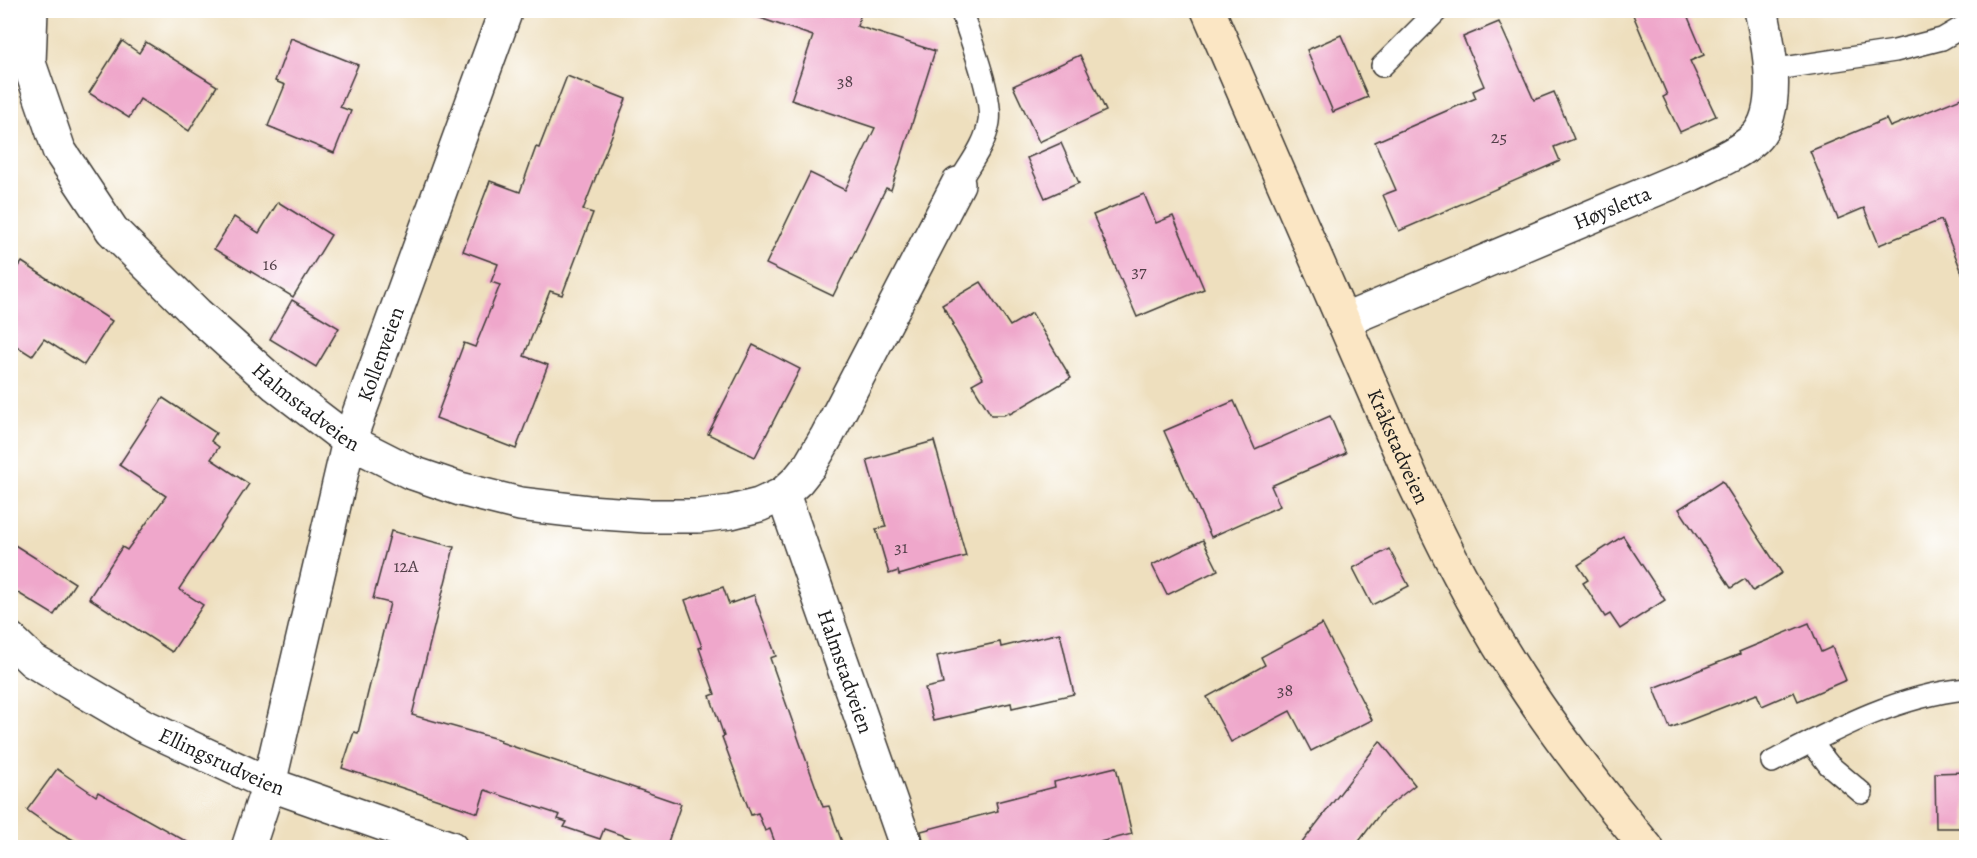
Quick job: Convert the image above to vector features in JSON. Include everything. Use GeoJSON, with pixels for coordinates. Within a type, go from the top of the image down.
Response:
{"type":"FeatureCollection","features":[{"type":"Feature","properties":{"kind":"main road","name":"Kråkstadveien"},"geometry":{"type":"LineString","coordinates":[[1208,10],[1420,496],[1447,552],[1489,629],[1526,689],[1562,741],[1647,848]]}},
{"type":"Feature","properties":{"kind":"street","name":"Halmstadveien"},"geometry":{"type":"LineString","coordinates":[[31,10],[29,63],[59,150],[112,230],[197,314],[267,377],[349,441],[410,472],[460,489],[520,504],[646,516],[699,516],[731,512],[759,505],[783,494],[804,472],[827,436],[958,184]]}},
{"type":"Feature","properties":{"kind":"street","name":"Kollenveien"},"geometry":{"type":"LineString","coordinates":[[248,848],[269,784],[349,441],[506,10]]}},
{"type":"Feature","properties":{"kind":"street","name":"Høysletta"},"geometry":{"type":"LineString","coordinates":[[1343,321],[1690,174],[1754,139],[1770,113],[1771,97],[1767,41],[1761,10]]}},
{"type":"Feature","properties":{"kind":"street","name":"Halmstadveien"},"geometry":{"type":"LineString","coordinates":[[783,494],[907,848]]}},
{"type":"Feature","properties":{"kind":"street","name":"Ellingsrudveien"},"geometry":{"type":"LineString","coordinates":[[10,639],[33,661],[142,725],[269,784],[451,848]]}},
{"type":"Feature","properties":{"kind":"lane"},"geometry":{"type":"LineString","coordinates":[[958,184],[984,139],[990,111],[961,10]]}},
{"type":"Feature","properties":{"kind":"lane"},"geometry":{"type":"LineString","coordinates":[[1382,66],[1438,10]]}},
{"type":"Feature","properties":{"kind":"lane"},"geometry":{"type":"LineString","coordinates":[[1770,70],[1895,51],[1942,39],[1958,32],[1966,25]]}},
{"type":"Feature","properties":{"kind":"lane"},"geometry":{"type":"LineString","coordinates":[[1772,762],[1854,720],[1901,702],[1966,689]]}},
{"type":"Feature","properties":{"kind":"lane"},"geometry":{"type":"LineString","coordinates":[[1811,742],[1829,765],[1862,793]]}},
{"type":"Feature","properties":{"kind":"building"},"geometry":{"type":"Polygon","coordinates":[[[755,10],[862,10],[857,26],[935,51],[891,190],[886,188],[833,296],[766,264],[810,173],[845,190],[875,128],[791,100],[813,36],[754,16],[755,10]]]}},
{"type":"Feature","properties":{"kind":"building"},"geometry":{"type":"Polygon","coordinates":[[[1631,10],[1685,10],[1704,55],[1690,61],[1716,116],[1680,132],[1663,97],[1667,95],[1631,10]]]}},
{"type":"Feature","properties":{"kind":"building"},"geometry":{"type":"Polygon","coordinates":[[[1499,22],[1534,100],[1554,92],[1574,139],[1554,147],[1560,161],[1399,231],[1383,195],[1396,190],[1375,142],[1476,98],[1473,91],[1484,86],[1463,37],[1499,22]]]}},
{"type":"Feature","properties":{"kind":"building"},"geometry":{"type":"Polygon","coordinates":[[[1341,35],[1368,97],[1333,112],[1307,50],[1341,35]]]}},
{"type":"Feature","properties":{"kind":"building"},"geometry":{"type":"Polygon","coordinates":[[[291,38],[358,65],[340,107],[351,111],[334,153],[268,126],[285,85],[275,81],[291,38]]]}},
{"type":"Feature","properties":{"kind":"building"},"geometry":{"type":"Polygon","coordinates":[[[122,41],[139,53],[146,42],[217,86],[189,131],[140,99],[129,118],[89,93],[122,41]]]}},
{"type":"Feature","properties":{"kind":"building"},"geometry":{"type":"Polygon","coordinates":[[[1080,55],[1106,111],[1039,142],[1013,86],[1080,55]]]}},
{"type":"Feature","properties":{"kind":"building"},"geometry":{"type":"Polygon","coordinates":[[[567,76],[626,99],[583,210],[593,213],[562,295],[550,291],[524,356],[548,365],[516,449],[436,418],[464,343],[475,347],[500,285],[491,282],[498,264],[463,251],[490,181],[520,192],[536,147],[539,148],[567,76]]]}},
{"type":"Feature","properties":{"kind":"building"},"geometry":{"type":"Polygon","coordinates":[[[1966,96],[1965,280],[1941,220],[1879,245],[1864,208],[1838,219],[1810,151],[1886,119],[1890,127],[1966,96]]]}},
{"type":"Feature","properties":{"kind":"building"},"geometry":{"type":"Polygon","coordinates":[[[1061,143],[1079,183],[1045,198],[1027,158],[1061,143]]]}},
{"type":"Feature","properties":{"kind":"building"},"geometry":{"type":"Polygon","coordinates":[[[1144,194],[1156,223],[1173,216],[1204,289],[1137,317],[1093,215],[1144,194]]]}},
{"type":"Feature","properties":{"kind":"building"},"geometry":{"type":"Polygon","coordinates":[[[278,202],[331,235],[293,297],[214,249],[234,217],[259,233],[278,202]]]}},
{"type":"Feature","properties":{"kind":"building"},"geometry":{"type":"Polygon","coordinates":[[[22,262],[112,321],[84,365],[44,339],[32,356],[10,342],[10,280],[22,262]]]}},
{"type":"Feature","properties":{"kind":"building"},"geometry":{"type":"Polygon","coordinates":[[[981,282],[1010,326],[1032,313],[1071,378],[1010,414],[1009,412],[1004,415],[991,415],[972,384],[983,378],[942,305],[981,282]]]}},
{"type":"Feature","properties":{"kind":"building"},"geometry":{"type":"Polygon","coordinates":[[[292,300],[339,328],[316,367],[270,339],[292,300]]]}},
{"type":"Feature","properties":{"kind":"building"},"geometry":{"type":"Polygon","coordinates":[[[753,345],[800,369],[755,457],[708,434],[753,345]]]}},
{"type":"Feature","properties":{"kind":"building"},"geometry":{"type":"Polygon","coordinates":[[[163,398],[216,433],[211,441],[219,447],[211,459],[249,484],[179,589],[203,605],[172,652],[89,598],[122,547],[127,550],[166,496],[119,465],[163,398]]]}},
{"type":"Feature","properties":{"kind":"building"},"geometry":{"type":"Polygon","coordinates":[[[1234,401],[1255,449],[1330,416],[1346,453],[1271,486],[1280,506],[1211,537],[1164,431],[1234,401]]]}},
{"type":"Feature","properties":{"kind":"building"},"geometry":{"type":"Polygon","coordinates":[[[934,441],[966,556],[899,575],[898,571],[889,574],[876,529],[886,527],[867,460],[934,441]]]}},
{"type":"Feature","properties":{"kind":"building"},"geometry":{"type":"Polygon","coordinates":[[[1722,481],[1782,573],[1753,591],[1745,579],[1731,588],[1679,509],[1722,481]]]}},
{"type":"Feature","properties":{"kind":"building"},"geometry":{"type":"Polygon","coordinates":[[[391,531],[454,547],[412,715],[501,740],[500,742],[681,804],[666,848],[658,848],[604,829],[600,839],[564,827],[567,822],[558,819],[560,815],[485,790],[478,813],[342,768],[354,732],[358,733],[390,603],[373,599],[391,531]]]}},
{"type":"Feature","properties":{"kind":"building"},"geometry":{"type":"Polygon","coordinates":[[[1623,536],[1665,600],[1620,629],[1610,614],[1605,617],[1583,583],[1588,580],[1578,565],[1623,536]]]}},
{"type":"Feature","properties":{"kind":"building"},"geometry":{"type":"Polygon","coordinates":[[[1203,540],[1218,570],[1167,595],[1152,565],[1203,540]]]}},
{"type":"Feature","properties":{"kind":"building"},"geometry":{"type":"Polygon","coordinates":[[[10,542],[75,583],[54,615],[10,588],[10,542]]]}},
{"type":"Feature","properties":{"kind":"building"},"geometry":{"type":"Polygon","coordinates":[[[1389,549],[1409,586],[1372,605],[1353,568],[1389,549]]]}},
{"type":"Feature","properties":{"kind":"building"},"geometry":{"type":"Polygon","coordinates":[[[723,587],[729,604],[754,595],[776,656],[770,658],[800,743],[823,807],[829,806],[844,848],[777,848],[770,829],[765,831],[758,813],[751,815],[722,737],[724,736],[710,696],[715,694],[699,648],[702,647],[685,600],[723,587]]]}},
{"type":"Feature","properties":{"kind":"building"},"geometry":{"type":"Polygon","coordinates":[[[1809,623],[1821,652],[1832,647],[1846,680],[1798,701],[1794,692],[1762,706],[1757,694],[1670,728],[1654,688],[1740,654],[1739,652],[1809,623]]]}},
{"type":"Feature","properties":{"kind":"building"},"geometry":{"type":"Polygon","coordinates":[[[1322,624],[1372,720],[1311,751],[1290,711],[1231,742],[1207,697],[1265,665],[1261,657],[1322,624]]]}},
{"type":"Feature","properties":{"kind":"building"},"geometry":{"type":"Polygon","coordinates":[[[1060,633],[1074,694],[1012,708],[1011,703],[933,721],[925,688],[943,684],[937,656],[1000,642],[1001,647],[1060,633]]]}},
{"type":"Feature","properties":{"kind":"building"},"geometry":{"type":"Polygon","coordinates":[[[1380,741],[1415,785],[1382,811],[1354,848],[1298,848],[1380,741]]]}},
{"type":"Feature","properties":{"kind":"building"},"geometry":{"type":"Polygon","coordinates":[[[1116,767],[1132,834],[1076,848],[925,848],[921,831],[998,811],[996,802],[1055,787],[1054,782],[1116,767]]]}},
{"type":"Feature","properties":{"kind":"building"},"geometry":{"type":"Polygon","coordinates":[[[57,769],[96,796],[98,792],[198,848],[88,848],[57,831],[27,810],[57,769]]]}},
{"type":"Feature","properties":{"kind":"building"},"geometry":{"type":"Polygon","coordinates":[[[1966,772],[1966,828],[1936,828],[1935,773],[1966,772]]]}}]}
